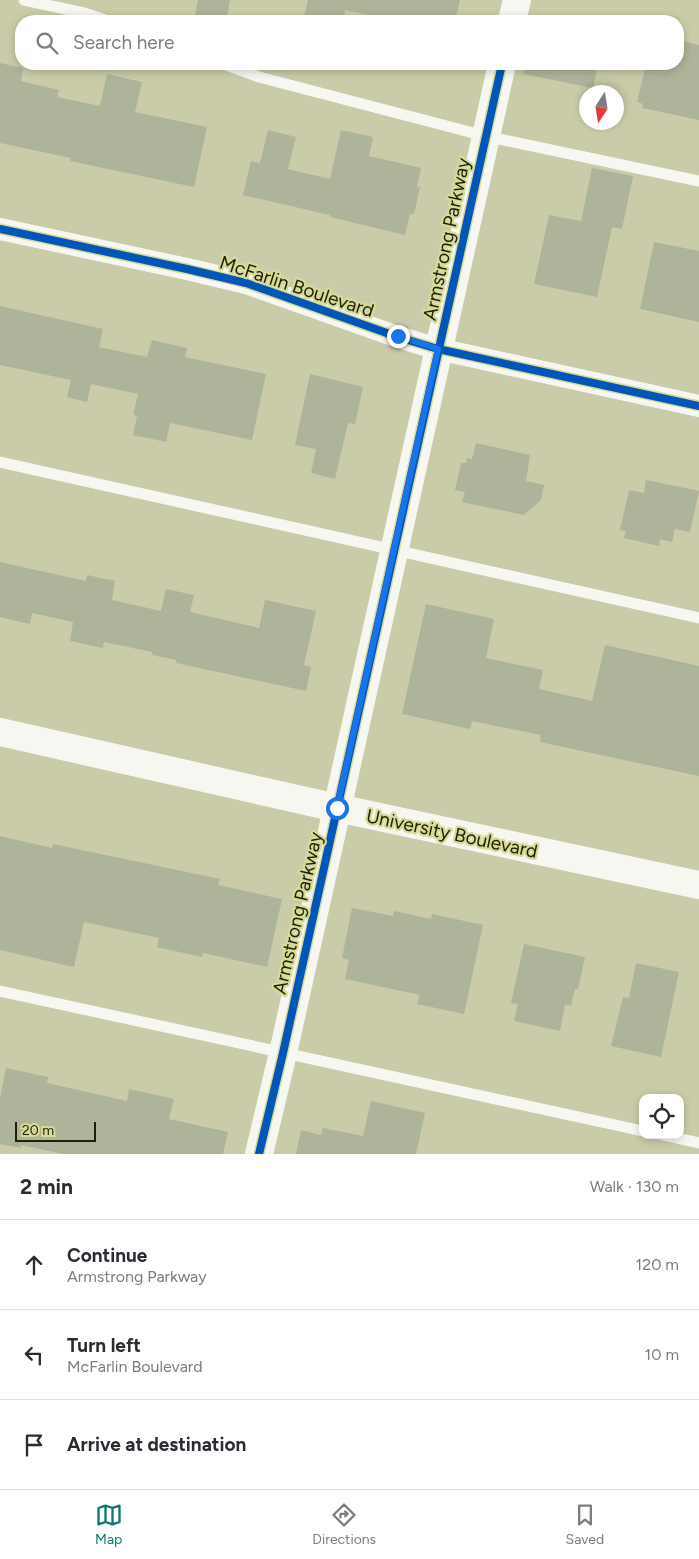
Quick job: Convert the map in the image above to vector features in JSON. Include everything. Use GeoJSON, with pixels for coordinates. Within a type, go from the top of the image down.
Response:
{"type":"FeatureCollection","features":[{"type":"Feature","properties":{"kind":"street"},"geometry":{"type":"LineString","coordinates":[[513,15],[517,0]]}},
{"type":"Feature","properties":{"kind":"street","name":"Armstrong Parkway"},"geometry":{"type":"LineString","coordinates":[[259,1154],[501,70]]}},
{"type":"Feature","properties":{"kind":"street","name":"McFarlin Boulevard"},"geometry":{"type":"LineString","coordinates":[[0,229],[187,268],[246,283],[438,349],[699,406]]}},
{"type":"Feature","properties":{"kind":"street","name":"University Boulevard"},"geometry":{"type":"LineString","coordinates":[[0,732],[337,808],[699,885]]}},
{"type":"Feature","properties":{"kind":"lane"},"geometry":{"type":"LineString","coordinates":[[24,0],[90,15]]}},
{"type":"Feature","properties":{"kind":"lane"},"geometry":{"type":"LineString","coordinates":[[240,70],[259,77],[485,136],[699,181]]}},
{"type":"Feature","properties":{"kind":"lane"},"geometry":{"type":"LineString","coordinates":[[0,462],[699,618]]}},
{"type":"Feature","properties":{"kind":"lane"},"geometry":{"type":"LineString","coordinates":[[0,991],[639,1130]]}},
{"type":"Feature","properties":{"kind":"lane"},"geometry":{"type":"LineString","coordinates":[[681,1139],[699,1143]]}},
{"type":"Feature","properties":{"kind":"building"},"geometry":{"type":"Polygon","coordinates":[[[198,0],[230,0],[227,15],[195,15],[198,0]]]}},
{"type":"Feature","properties":{"kind":"building"},"geometry":{"type":"Polygon","coordinates":[[[308,0],[460,0],[456,15],[369,15],[345,10],[344,15],[304,15],[308,0]]]}},
{"type":"Feature","properties":{"kind":"building"},"geometry":{"type":"Polygon","coordinates":[[[684,41],[699,45],[699,120],[642,108],[643,104],[637,102],[645,70],[684,70],[684,41]]]}},
{"type":"Feature","properties":{"kind":"building"},"geometry":{"type":"Polygon","coordinates":[[[0,63],[15,66],[15,70],[23,70],[21,81],[59,90],[57,97],[100,106],[107,74],[142,82],[135,112],[207,127],[194,187],[70,161],[71,158],[0,143],[0,63]]]}},
{"type":"Feature","properties":{"kind":"building"},"geometry":{"type":"Polygon","coordinates":[[[523,70],[597,70],[594,85],[579,85],[523,74],[523,70]]]}},
{"type":"Feature","properties":{"kind":"building"},"geometry":{"type":"Polygon","coordinates":[[[268,130],[296,137],[288,169],[330,179],[341,130],[373,137],[369,156],[421,168],[417,187],[420,187],[414,214],[410,214],[405,235],[243,195],[251,161],[260,163],[268,130]]]}},
{"type":"Feature","properties":{"kind":"building"},"geometry":{"type":"Polygon","coordinates":[[[592,168],[633,176],[622,229],[612,227],[597,297],[534,284],[549,215],[581,221],[592,168]]]}},
{"type":"Feature","properties":{"kind":"building"},"geometry":{"type":"Polygon","coordinates":[[[654,242],[699,251],[699,322],[640,309],[654,242]]]}},
{"type":"Feature","properties":{"kind":"building"},"geometry":{"type":"Polygon","coordinates":[[[0,306],[103,329],[99,347],[147,357],[152,340],[187,348],[185,357],[266,374],[252,440],[170,423],[166,442],[133,435],[137,416],[133,415],[138,394],[91,384],[87,402],[67,397],[71,380],[0,365],[0,306]]]}},
{"type":"Feature","properties":{"kind":"building"},"geometry":{"type":"Polygon","coordinates":[[[310,374],[363,387],[355,424],[348,423],[335,479],[311,473],[316,449],[295,445],[310,374]]]}},
{"type":"Feature","properties":{"kind":"building"},"geometry":{"type":"Polygon","coordinates":[[[476,443],[530,455],[526,481],[544,485],[541,500],[524,515],[462,502],[465,492],[455,490],[461,463],[466,463],[467,458],[472,459],[476,443]]]}},
{"type":"Feature","properties":{"kind":"building"},"geometry":{"type":"Polygon","coordinates":[[[646,480],[699,491],[690,532],[675,529],[672,542],[660,539],[659,546],[624,538],[626,531],[620,530],[629,490],[644,493],[646,480]]]}},
{"type":"Feature","properties":{"kind":"building"},"geometry":{"type":"Polygon","coordinates":[[[0,562],[86,581],[87,575],[115,581],[112,600],[161,611],[166,589],[194,595],[190,612],[259,628],[265,600],[316,611],[304,665],[311,667],[306,691],[176,663],[176,660],[152,655],[152,652],[104,642],[103,648],[70,641],[73,622],[32,613],[30,624],[0,617],[0,562]]]}},
{"type":"Feature","properties":{"kind":"building"},"geometry":{"type":"Polygon","coordinates":[[[426,604],[494,619],[486,658],[543,670],[539,689],[592,701],[605,645],[699,666],[699,776],[540,742],[541,735],[472,721],[470,729],[402,714],[426,604]]]}},
{"type":"Feature","properties":{"kind":"building"},"geometry":{"type":"Polygon","coordinates":[[[0,836],[52,848],[53,844],[220,879],[218,885],[282,899],[267,967],[203,953],[202,957],[157,947],[159,938],[84,922],[74,967],[0,950],[0,836]]]}},
{"type":"Feature","properties":{"kind":"building"},"geometry":{"type":"Polygon","coordinates":[[[352,908],[393,916],[394,911],[431,919],[432,914],[483,925],[464,1014],[417,1004],[420,995],[345,979],[349,960],[342,958],[352,908]]]}},
{"type":"Feature","properties":{"kind":"building"},"geometry":{"type":"Polygon","coordinates":[[[524,944],[585,957],[578,989],[575,989],[571,1006],[565,1004],[560,1031],[514,1021],[518,1004],[511,1003],[524,944]]]}},
{"type":"Feature","properties":{"kind":"building"},"geometry":{"type":"Polygon","coordinates":[[[636,963],[679,972],[661,1057],[611,1046],[623,997],[629,998],[636,963]]]}},
{"type":"Feature","properties":{"kind":"building"},"geometry":{"type":"Polygon","coordinates":[[[6,1068],[48,1077],[47,1083],[127,1101],[129,1089],[174,1099],[169,1119],[228,1132],[223,1154],[63,1154],[21,1145],[21,1148],[0,1144],[0,1099],[6,1068]]]}},
{"type":"Feature","properties":{"kind":"building"},"geometry":{"type":"Polygon","coordinates":[[[371,1101],[425,1113],[416,1154],[296,1154],[301,1130],[321,1135],[323,1128],[363,1136],[371,1101]]]}},
{"type":"Feature","properties":{"kind":"cycle path"},"geometry":{"type":"LineString","coordinates":[[259,1154],[501,70]]}},
{"type":"Feature","properties":{"kind":"cycle path"},"geometry":{"type":"LineString","coordinates":[[0,229],[246,283],[398,337],[438,349],[699,406]]}},
{"type":"Feature","properties":{"kind":"route"},"geometry":{"type":"LineString","coordinates":[[337,808],[438,349],[398,336]]}}]}
